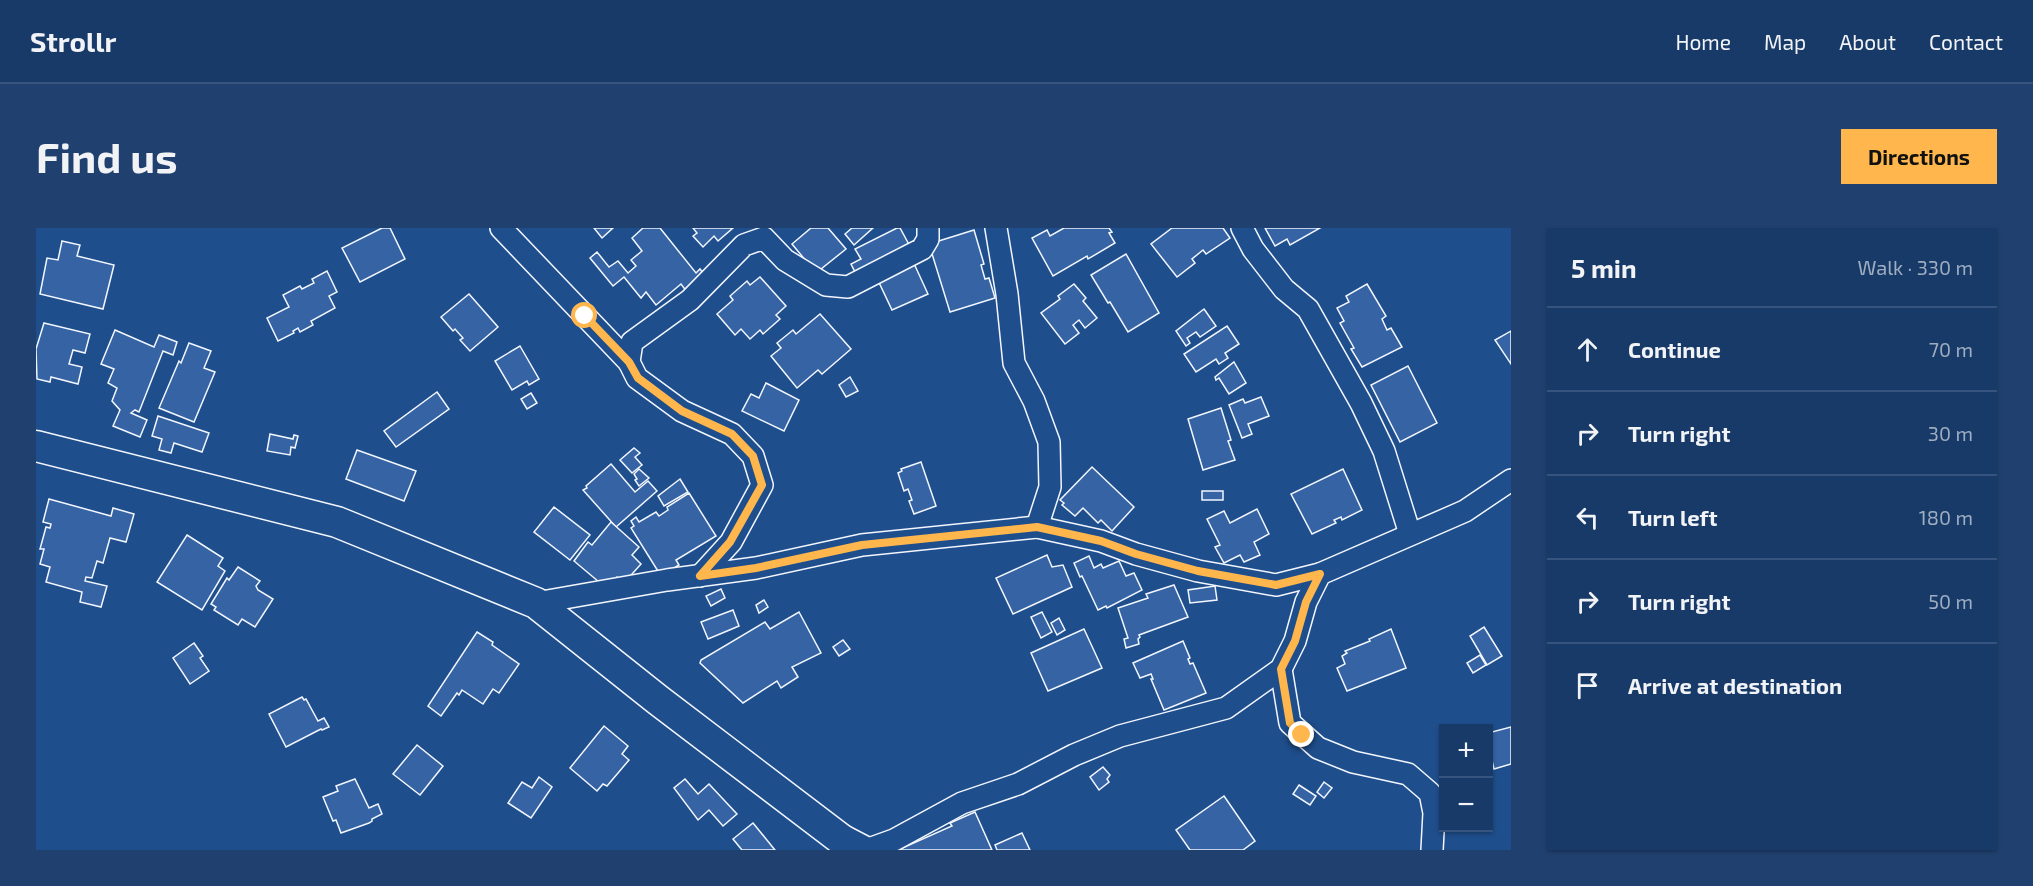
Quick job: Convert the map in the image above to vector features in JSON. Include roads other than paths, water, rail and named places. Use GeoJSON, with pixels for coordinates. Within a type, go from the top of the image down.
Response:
{"type":"FeatureCollection","features":[{"type":"Feature","properties":{"kind":"main road"},"geometry":{"type":"LineString","coordinates":[[36,446],[337,522],[536,603],[658,700],[855,850]]}},
{"type":"Feature","properties":{"kind":"street"},"geometry":{"type":"LineString","coordinates":[[501,228],[629,362],[638,378],[682,411],[732,434],[753,456],[762,485],[730,542],[700,576]]}},
{"type":"Feature","properties":{"kind":"street"},"geometry":{"type":"LineString","coordinates":[[629,362],[632,342],[690,300],[744,245],[764,238],[785,260],[826,285],[848,287],[922,249],[928,239],[928,228]]}},
{"type":"Feature","properties":{"kind":"street"},"geometry":{"type":"LineString","coordinates":[[996,228],[1008,304],[1014,363],[1034,401],[1049,442],[1050,487],[1037,527]]}},
{"type":"Feature","properties":{"kind":"street"},"geometry":{"type":"LineString","coordinates":[[1242,228],[1253,249],[1284,289],[1308,309],[1356,393],[1384,451],[1410,534]]}},
{"type":"Feature","properties":{"kind":"street"},"geometry":{"type":"LineString","coordinates":[[536,603],[667,580],[756,568],[862,545],[1037,527],[1101,541],[1136,554],[1198,571],[1276,585],[1320,574],[1465,511],[1511,480]]}},
{"type":"Feature","properties":{"kind":"street"},"geometry":{"type":"LineString","coordinates":[[827,828],[869,849],[894,840],[962,803],[1018,784],[1074,755],[1120,736],[1226,708],[1281,669],[1295,641],[1306,602],[1320,574]]}},
{"type":"Feature","properties":{"kind":"street"},"geometry":{"type":"LineString","coordinates":[[1281,669],[1290,723],[1318,748],[1353,762],[1408,774],[1430,793],[1434,813],[1431,850]]}}]}
